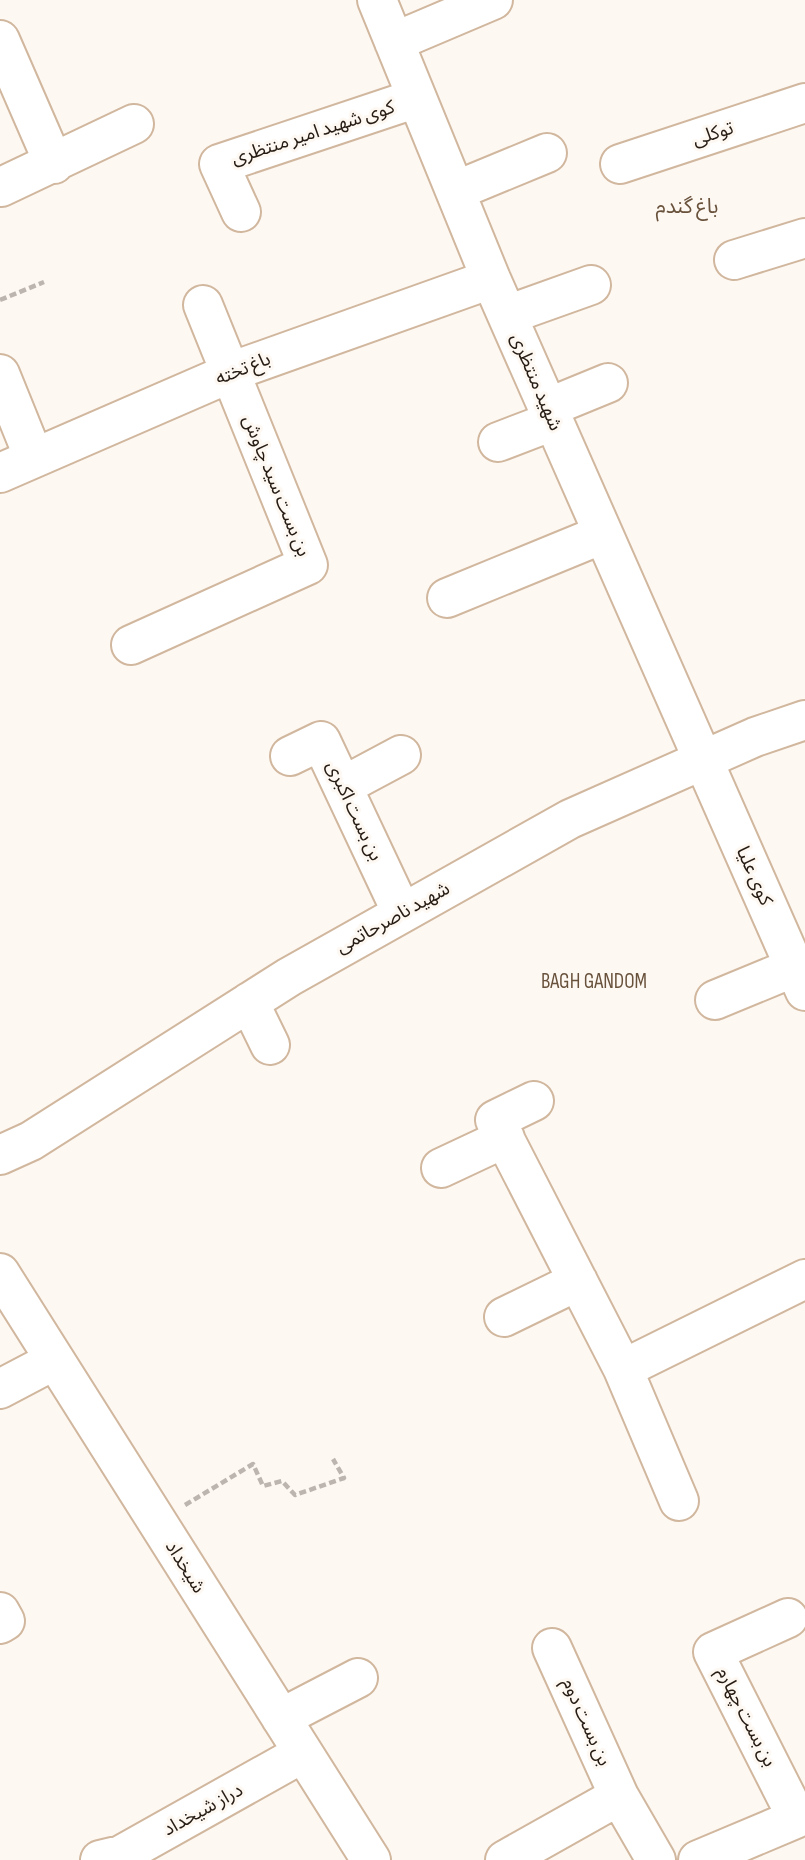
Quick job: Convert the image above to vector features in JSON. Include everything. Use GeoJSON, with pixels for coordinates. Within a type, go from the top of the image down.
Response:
{"type":"FeatureCollection","features":[{"type":"Feature","properties":{"kind":"street","name":"شهید منتظری"},"geometry":{"type":"LineString","coordinates":[[377,0],[491,279],[702,761]]}},
{"type":"Feature","properties":{"kind":"street"},"geometry":{"type":"LineString","coordinates":[[394,43],[493,0]]}},
{"type":"Feature","properties":{"kind":"street"},"geometry":{"type":"LineString","coordinates":[[0,40],[54,164]]}},
{"type":"Feature","properties":{"kind":"street","name":"کوی شهید امیر منتظری"},"geometry":{"type":"LineString","coordinates":[[241,212],[219,164],[417,98]]}},
{"type":"Feature","properties":{"kind":"street","name":"توکلی"},"geometry":{"type":"LineString","coordinates":[[620,164],[805,103]]}},
{"type":"Feature","properties":{"kind":"street"},"geometry":{"type":"LineString","coordinates":[[1,187],[134,124]]}},
{"type":"Feature","properties":{"kind":"street"},"geometry":{"type":"LineString","coordinates":[[455,191],[547,153]]}},
{"type":"Feature","properties":{"kind":"street"},"geometry":{"type":"LineString","coordinates":[[734,260],[805,238]]}},
{"type":"Feature","properties":{"kind":"street","name":"باغ تخته"},"geometry":{"type":"LineString","coordinates":[[0,473],[231,373],[491,279]]}},
{"type":"Feature","properties":{"kind":"street"},"geometry":{"type":"LineString","coordinates":[[507,315],[591,285]]}},
{"type":"Feature","properties":{"kind":"street","name":"بن بست سید چاوش"},"geometry":{"type":"LineString","coordinates":[[131,645],[308,565],[203,305]]}},
{"type":"Feature","properties":{"kind":"street"},"geometry":{"type":"LineString","coordinates":[[0,374],[34,458]]}},
{"type":"Feature","properties":{"kind":"street"},"geometry":{"type":"LineString","coordinates":[[498,442],[608,383]]}},
{"type":"Feature","properties":{"kind":"street"},"geometry":{"type":"LineString","coordinates":[[447,598],[603,534]]}},
{"type":"Feature","properties":{"kind":"street","name":"شهید ناصرحاتمی"},"geometry":{"type":"LineString","coordinates":[[0,1154],[31,1142],[289,977],[570,819],[755,737],[805,720]]}},
{"type":"Feature","properties":{"kind":"street","name":"بن بست اکبری"},"geometry":{"type":"LineString","coordinates":[[290,756],[321,741],[402,913]]}},
{"type":"Feature","properties":{"kind":"street"},"geometry":{"type":"LineString","coordinates":[[343,786],[401,755]]}},
{"type":"Feature","properties":{"kind":"street","name":"کوی علیا"},"geometry":{"type":"LineString","coordinates":[[702,761],[800,979]]}},
{"type":"Feature","properties":{"kind":"street"},"geometry":{"type":"LineString","coordinates":[[715,1000],[800,979]]}},
{"type":"Feature","properties":{"kind":"street"},"geometry":{"type":"LineString","coordinates":[[249,1002],[270,1045]]}},
{"type":"Feature","properties":{"kind":"street"},"geometry":{"type":"LineString","coordinates":[[534,1101],[495,1120],[623,1369],[680,1501]]}},
{"type":"Feature","properties":{"kind":"street"},"geometry":{"type":"LineString","coordinates":[[441,1168],[505,1138]]}},
{"type":"Feature","properties":{"kind":"street","name":"شیخداد"},"geometry":{"type":"LineString","coordinates":[[0,1273],[371,1860]]}},
{"type":"Feature","properties":{"kind":"street"},"geometry":{"type":"LineString","coordinates":[[504,1317],[578,1281]]}},
{"type":"Feature","properties":{"kind":"street"},"geometry":{"type":"LineString","coordinates":[[623,1369],[803,1286]]}},
{"type":"Feature","properties":{"kind":"street"},"geometry":{"type":"LineString","coordinates":[[0,1389],[55,1360]]}},
{"type":"Feature","properties":{"kind":"street"},"geometry":{"type":"LineString","coordinates":[[0,1612],[5,1621],[0,1624]]}},
{"type":"Feature","properties":{"kind":"street","name":"بن بست چهارم"},"geometry":{"type":"LineString","coordinates":[[788,1618],[713,1652],[801,1816]]}},
{"type":"Feature","properties":{"kind":"street","name":"بن بست دوم"},"geometry":{"type":"LineString","coordinates":[[552,1648],[619,1796],[656,1860]]}},
{"type":"Feature","properties":{"kind":"street"},"geometry":{"type":"LineString","coordinates":[[281,1718],[358,1678]]}},
{"type":"Feature","properties":{"kind":"street","name":"دراز شیخداد"},"geometry":{"type":"LineString","coordinates":[[115,1858],[303,1753]]}},
{"type":"Feature","properties":{"kind":"street"},"geometry":{"type":"LineString","coordinates":[[505,1860],[619,1796]]}},
{"type":"Feature","properties":{"kind":"street"},"geometry":{"type":"LineString","coordinates":[[698,1860],[801,1816]]}},
{"type":"Feature","properties":{"kind":"path"},"geometry":{"type":"LineString","coordinates":[[0,300],[44,282]]}},
{"type":"Feature","properties":{"kind":"path"},"geometry":{"type":"LineString","coordinates":[[158,1522],[253,1464],[264,1486],[282,1480],[295,1495],[344,1478],[333,1459]]}},
{"type":"Feature","properties":{"kind":"district","name":"باغ گندم"},"geometry":{"type":"Point","coordinates":[687,206]}},
{"type":"Feature","properties":{"kind":"district","name":"BAGH GANDOM"},"geometry":{"type":"Point","coordinates":[594,981]}}]}
